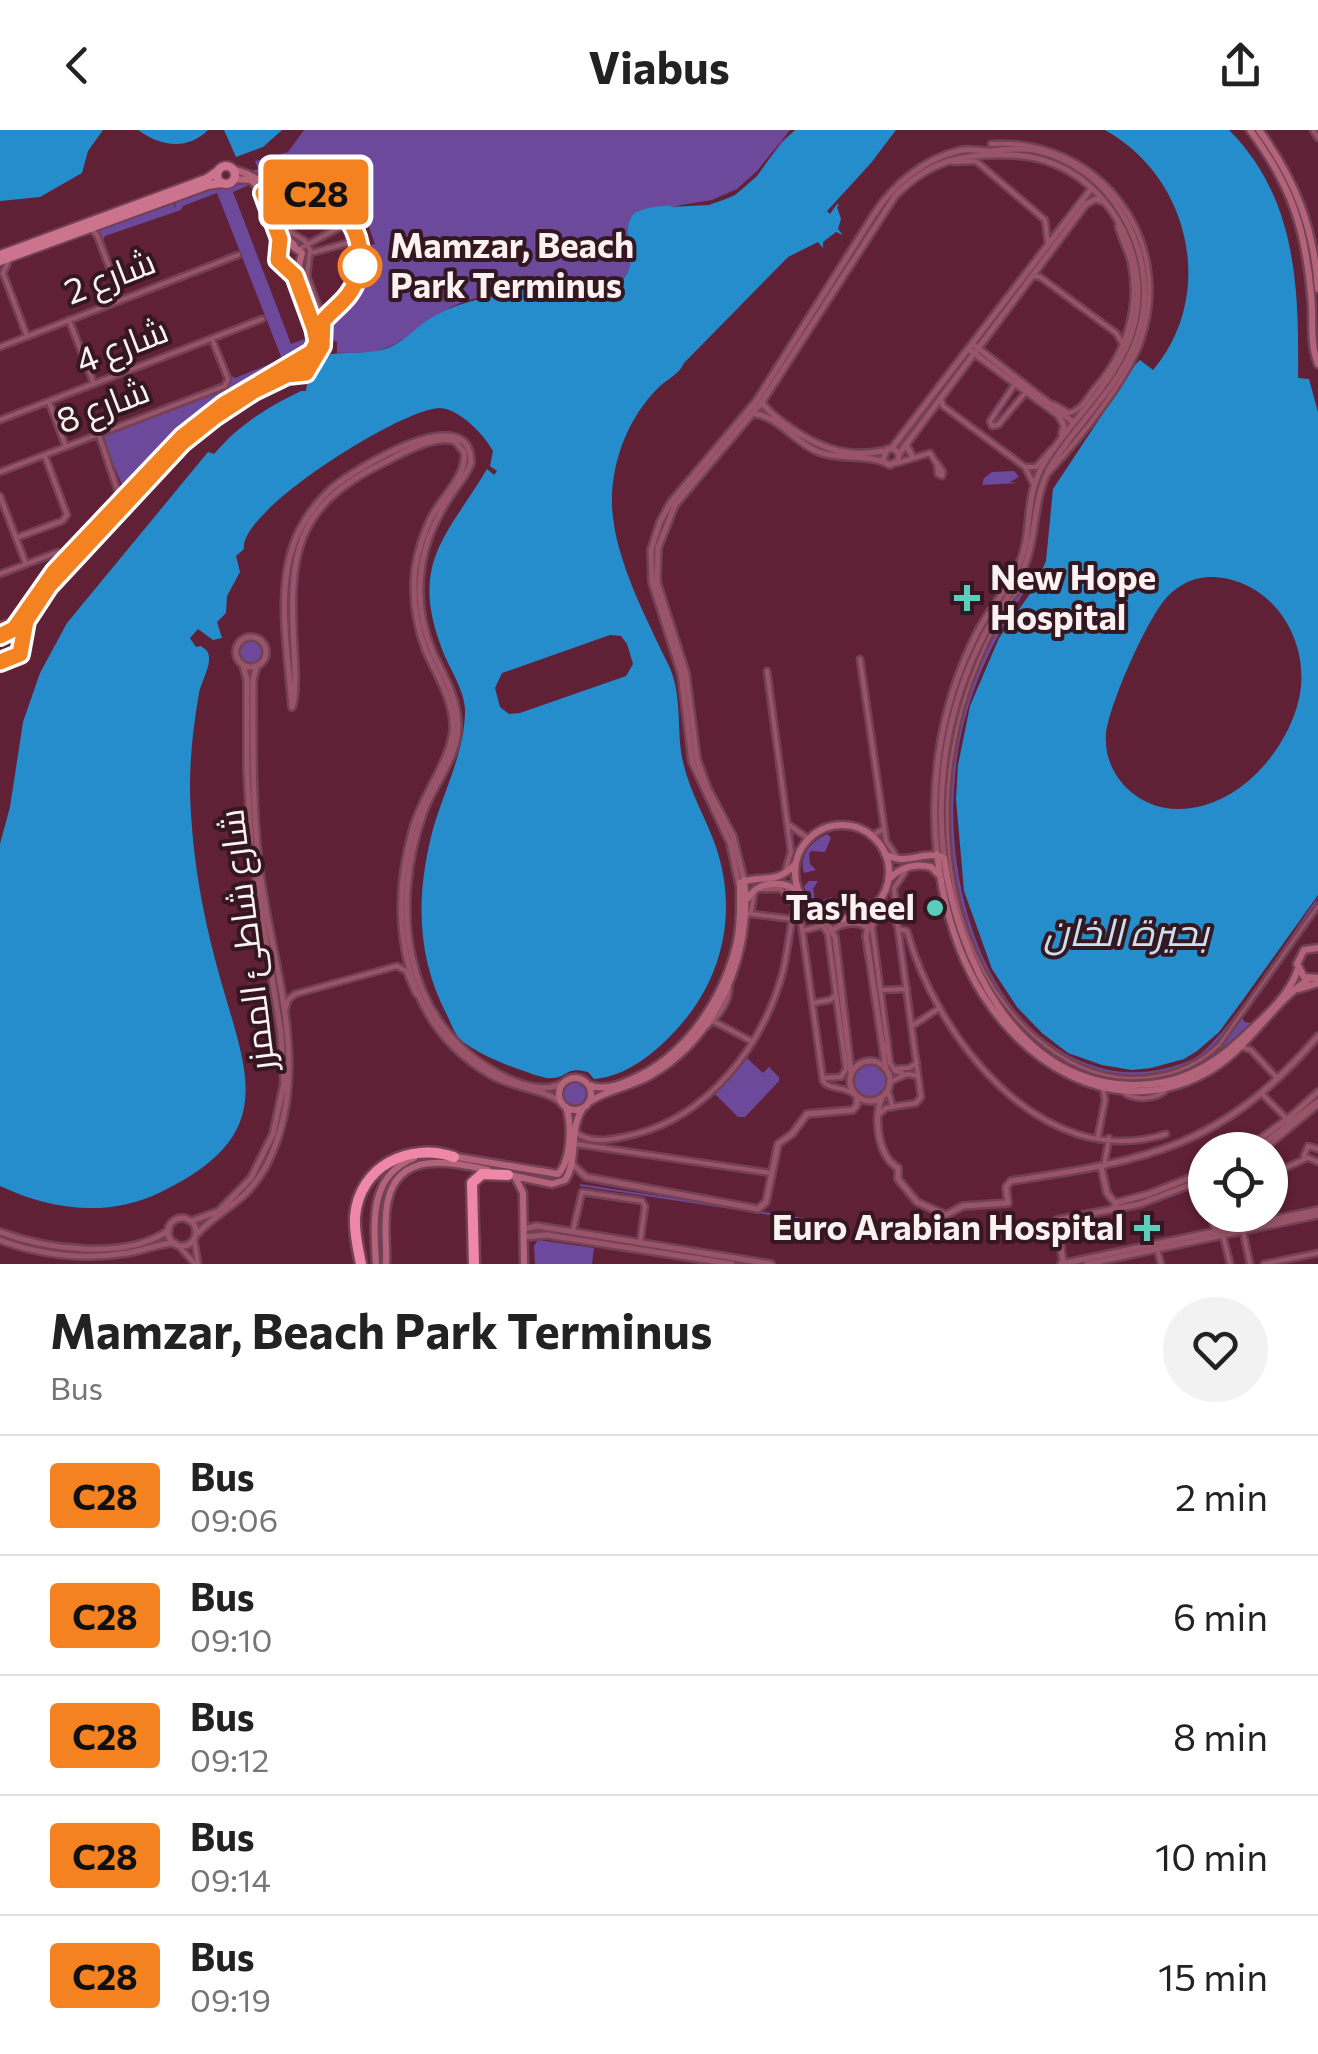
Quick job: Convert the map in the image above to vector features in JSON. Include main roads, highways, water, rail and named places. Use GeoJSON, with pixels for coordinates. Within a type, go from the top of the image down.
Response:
{"type":"FeatureCollection","features":[{"type":"Feature","properties":{"kind":"highway"},"geometry":{"type":"LineString","coordinates":[[361,1264],[355,1215],[372,1175],[389,1161],[409,1153],[454,1157]]}},
{"type":"Feature","properties":{"kind":"highway"},"geometry":{"type":"LineString","coordinates":[[474,1264],[472,1183],[482,1174],[511,1176]]}},
{"type":"Feature","properties":{"kind":"main road"},"geometry":{"type":"LineString","coordinates":[[1250,130],[1282,177],[1300,220],[1308,258],[1313,346],[1318,364]]}},
{"type":"Feature","properties":{"kind":"main road"},"geometry":{"type":"LineString","coordinates":[[1259,130],[1285,168],[1302,205],[1313,242],[1318,290]]}},
{"type":"Feature","properties":{"kind":"main road"},"geometry":{"type":"LineString","coordinates":[[3,258],[206,179],[225,166],[266,192],[285,234],[300,247],[302,259],[289,269]]}},
{"type":"Feature","properties":{"kind":"main road"},"geometry":{"type":"LineString","coordinates":[[218,172],[222,183]]}},
{"type":"Feature","properties":{"kind":"main road"},"geometry":{"type":"LineString","coordinates":[[3,258],[208,184],[222,183],[233,174]]}},
{"type":"Feature","properties":{"kind":"main road"},"geometry":{"type":"LineString","coordinates":[[21,639],[3,632],[26,612],[64,562],[173,446],[206,417],[314,349],[316,334],[295,276],[278,260],[281,249],[266,192]]}},
{"type":"Feature","properties":{"kind":"main road"},"geometry":{"type":"LineString","coordinates":[[281,249],[300,247]]}},
{"type":"Feature","properties":{"kind":"main road"},"geometry":{"type":"LineString","coordinates":[[2,659],[20,654],[26,621],[49,586],[182,443],[241,398],[294,374],[302,376],[322,346],[320,327],[299,265]]}},
{"type":"Feature","properties":{"kind":"main road"},"geometry":{"type":"LineString","coordinates":[[302,359],[308,367]]}},
{"type":"Feature","properties":{"kind":"main road"},"geometry":{"type":"LineString","coordinates":[[291,364],[294,374]]}},
{"type":"Feature","properties":{"kind":"main road"},"geometry":{"type":"LineString","coordinates":[[568,1167],[569,1126],[559,1094],[563,1083],[576,1078],[603,1088],[646,1072],[691,1035],[709,1008],[736,946],[746,912],[742,882],[790,885],[822,915],[848,919],[872,908],[882,896],[888,880],[885,854],[870,836],[854,827],[822,830],[809,839],[796,864],[774,882]]}},
{"type":"Feature","properties":{"kind":"main road"},"geometry":{"type":"LineString","coordinates":[[885,854],[935,869],[956,938],[976,984],[1002,1022],[1040,1059],[1070,1077],[1103,1088],[1168,1088],[1203,1074],[1241,1047],[1294,992],[1315,980],[1298,968]]}},
{"type":"Feature","properties":{"kind":"main road"},"geometry":{"type":"LineString","coordinates":[[888,880],[902,868],[940,856]]}},
{"type":"Feature","properties":{"kind":"main road"},"geometry":{"type":"LineString","coordinates":[[940,856],[941,883]]}},
{"type":"Feature","properties":{"kind":"main road"},"geometry":{"type":"LineString","coordinates":[[940,856],[958,926],[984,984],[1020,1032],[1061,1066]]}},
{"type":"Feature","properties":{"kind":"main road"},"geometry":{"type":"LineString","coordinates":[[796,864],[798,896]]}},
{"type":"Feature","properties":{"kind":"main road"},"geometry":{"type":"LineString","coordinates":[[564,1105],[575,1110],[656,1073],[700,1033],[714,1012],[740,950],[750,894],[756,884]]}},
{"type":"Feature","properties":{"kind":"main road"},"geometry":{"type":"LineString","coordinates":[[1040,1059],[1112,1083],[1135,1085],[1166,1082],[1208,1066],[1289,988],[1300,953],[1317,947]]}},
{"type":"Feature","properties":{"kind":"main road"},"geometry":{"type":"LineString","coordinates":[[1252,1037],[1262,1024],[1260,1020]]}},
{"type":"Feature","properties":{"kind":"main road"},"geometry":{"type":"LineString","coordinates":[[386,1264],[388,1197],[408,1171],[424,1163],[441,1161],[557,1184],[565,1180],[574,1130],[586,1105],[588,1085]]}},
{"type":"Feature","properties":{"kind":"main road"},"geometry":{"type":"LineString","coordinates":[[376,1264],[375,1204],[386,1178],[412,1158],[431,1154],[551,1176],[568,1167]]}},
{"type":"Feature","properties":{"kind":"main road"},"geometry":{"type":"LineString","coordinates":[[511,1176],[522,1190],[524,1264]]}},
{"type":"Feature","properties":{"kind":"water"},"geometry":{"type":"Polygon","coordinates":[[[0,130],[103,130],[88,151],[82,173],[40,197],[0,201],[0,130]]]}},
{"type":"Feature","properties":{"kind":"water"},"geometry":{"type":"Polygon","coordinates":[[[138,130],[208,130],[191,141],[173,144],[138,130]]]}},
{"type":"Feature","properties":{"kind":"water"},"geometry":{"type":"Polygon","coordinates":[[[224,130],[282,130],[263,147],[236,157],[224,130]]]}},
{"type":"Feature","properties":{"kind":"water"},"geometry":{"type":"Polygon","coordinates":[[[795,130],[896,130],[827,211],[830,214],[839,205],[838,229],[843,235],[836,232],[823,242],[823,248],[818,242],[788,257],[647,400],[623,442],[612,488],[618,545],[673,677],[683,762],[723,871],[726,896],[722,944],[706,989],[693,1009],[669,1038],[618,1074],[594,1079],[588,1072],[575,1070],[546,1078],[469,1046],[452,1026],[437,994],[422,928],[423,883],[431,837],[464,729],[465,705],[433,619],[431,572],[446,533],[487,469],[494,475],[497,471],[490,466],[493,451],[463,418],[440,408],[420,412],[326,464],[267,511],[236,556],[240,572],[227,596],[226,613],[217,622],[222,638],[213,640],[198,629],[190,638],[196,647],[207,651],[209,658],[199,693],[191,754],[194,852],[207,926],[244,1066],[245,1095],[240,1121],[226,1146],[200,1169],[141,1200],[80,1208],[39,1201],[0,1186],[0,844],[23,722],[40,673],[67,623],[208,452],[214,454],[265,410],[306,391],[307,384],[331,354],[385,349],[448,309],[525,289],[545,279],[564,280],[590,290],[608,289],[626,276],[629,222],[634,213],[728,198],[756,176],[795,130]],[[610,635],[502,673],[495,688],[500,707],[509,714],[520,713],[626,676],[633,664],[621,636],[610,635]]]}},
{"type":"Feature","properties":{"kind":"water","name":"بحيرة الخان"},"geometry":{"type":"Polygon","coordinates":[[[1105,130],[1229,130],[1252,156],[1269,185],[1289,246],[1295,278],[1298,378],[1309,379],[1318,412],[1318,895],[1219,1032],[1184,1059],[1132,1070],[1068,1053],[1017,1007],[992,969],[964,891],[956,799],[958,765],[970,706],[999,638],[1034,588],[1046,561],[1053,489],[1135,365],[1140,360],[1153,370],[1173,340],[1184,307],[1188,273],[1185,239],[1174,207],[1157,177],[1134,151],[1105,130]],[[1197,579],[1168,596],[1140,641],[1121,684],[1106,735],[1110,763],[1126,787],[1149,803],[1177,809],[1198,807],[1238,789],[1270,758],[1292,720],[1301,677],[1293,634],[1268,600],[1251,587],[1231,580],[1197,579]]]}},
{"type":"Feature","properties":{"kind":"place","name":"Mamzar, Beach Park Terminus"},"geometry":{"type":"Point","coordinates":[360,266]}},
{"type":"Feature","properties":{"kind":"place","name":"New Hope Hospital"},"geometry":{"type":"Point","coordinates":[967,598]}},
{"type":"Feature","properties":{"kind":"place","name":"Tas'heel"},"geometry":{"type":"Point","coordinates":[935,908]}},
{"type":"Feature","properties":{"kind":"place","name":"Euro Arabian Hospital"},"geometry":{"type":"Point","coordinates":[1147,1228]}}]}
